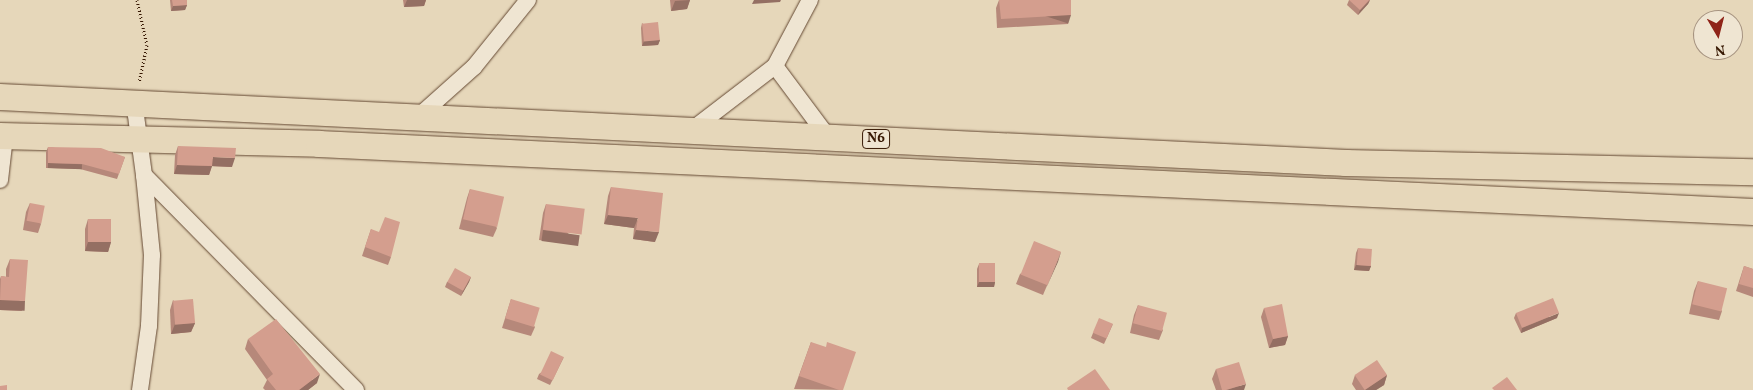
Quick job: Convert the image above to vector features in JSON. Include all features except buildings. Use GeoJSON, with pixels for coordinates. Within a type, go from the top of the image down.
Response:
{"type":"FeatureCollection","features":[{"type":"Feature","properties":{"kind":"highway","name":"N6"},"geometry":{"type":"LineString","coordinates":[[0,97],[134,101],[688,132],[828,137],[1346,163],[1753,172]]}},
{"type":"Feature","properties":{"kind":"highway","name":"N6"},"geometry":{"type":"LineString","coordinates":[[2,136],[140,139],[1753,212]]}},
{"type":"Feature","properties":{"kind":"street"},"geometry":{"type":"LineString","coordinates":[[418,117],[474,67],[528,0]]}},
{"type":"Feature","properties":{"kind":"street"},"geometry":{"type":"LineString","coordinates":[[688,132],[774,66],[810,0]]}},
{"type":"Feature","properties":{"kind":"street"},"geometry":{"type":"LineString","coordinates":[[774,66],[828,137]]}},
{"type":"Feature","properties":{"kind":"street"},"geometry":{"type":"LineString","coordinates":[[134,101],[140,139],[152,255],[149,326],[140,390]]}},
{"type":"Feature","properties":{"kind":"street"},"geometry":{"type":"LineString","coordinates":[[0,180],[2,136]]}},
{"type":"Feature","properties":{"kind":"street"},"geometry":{"type":"LineString","coordinates":[[144,175],[356,390]]}},
{"type":"Feature","properties":{"kind":"path"},"geometry":{"type":"LineString","coordinates":[[134,101],[147,45],[137,0]]}}]}
